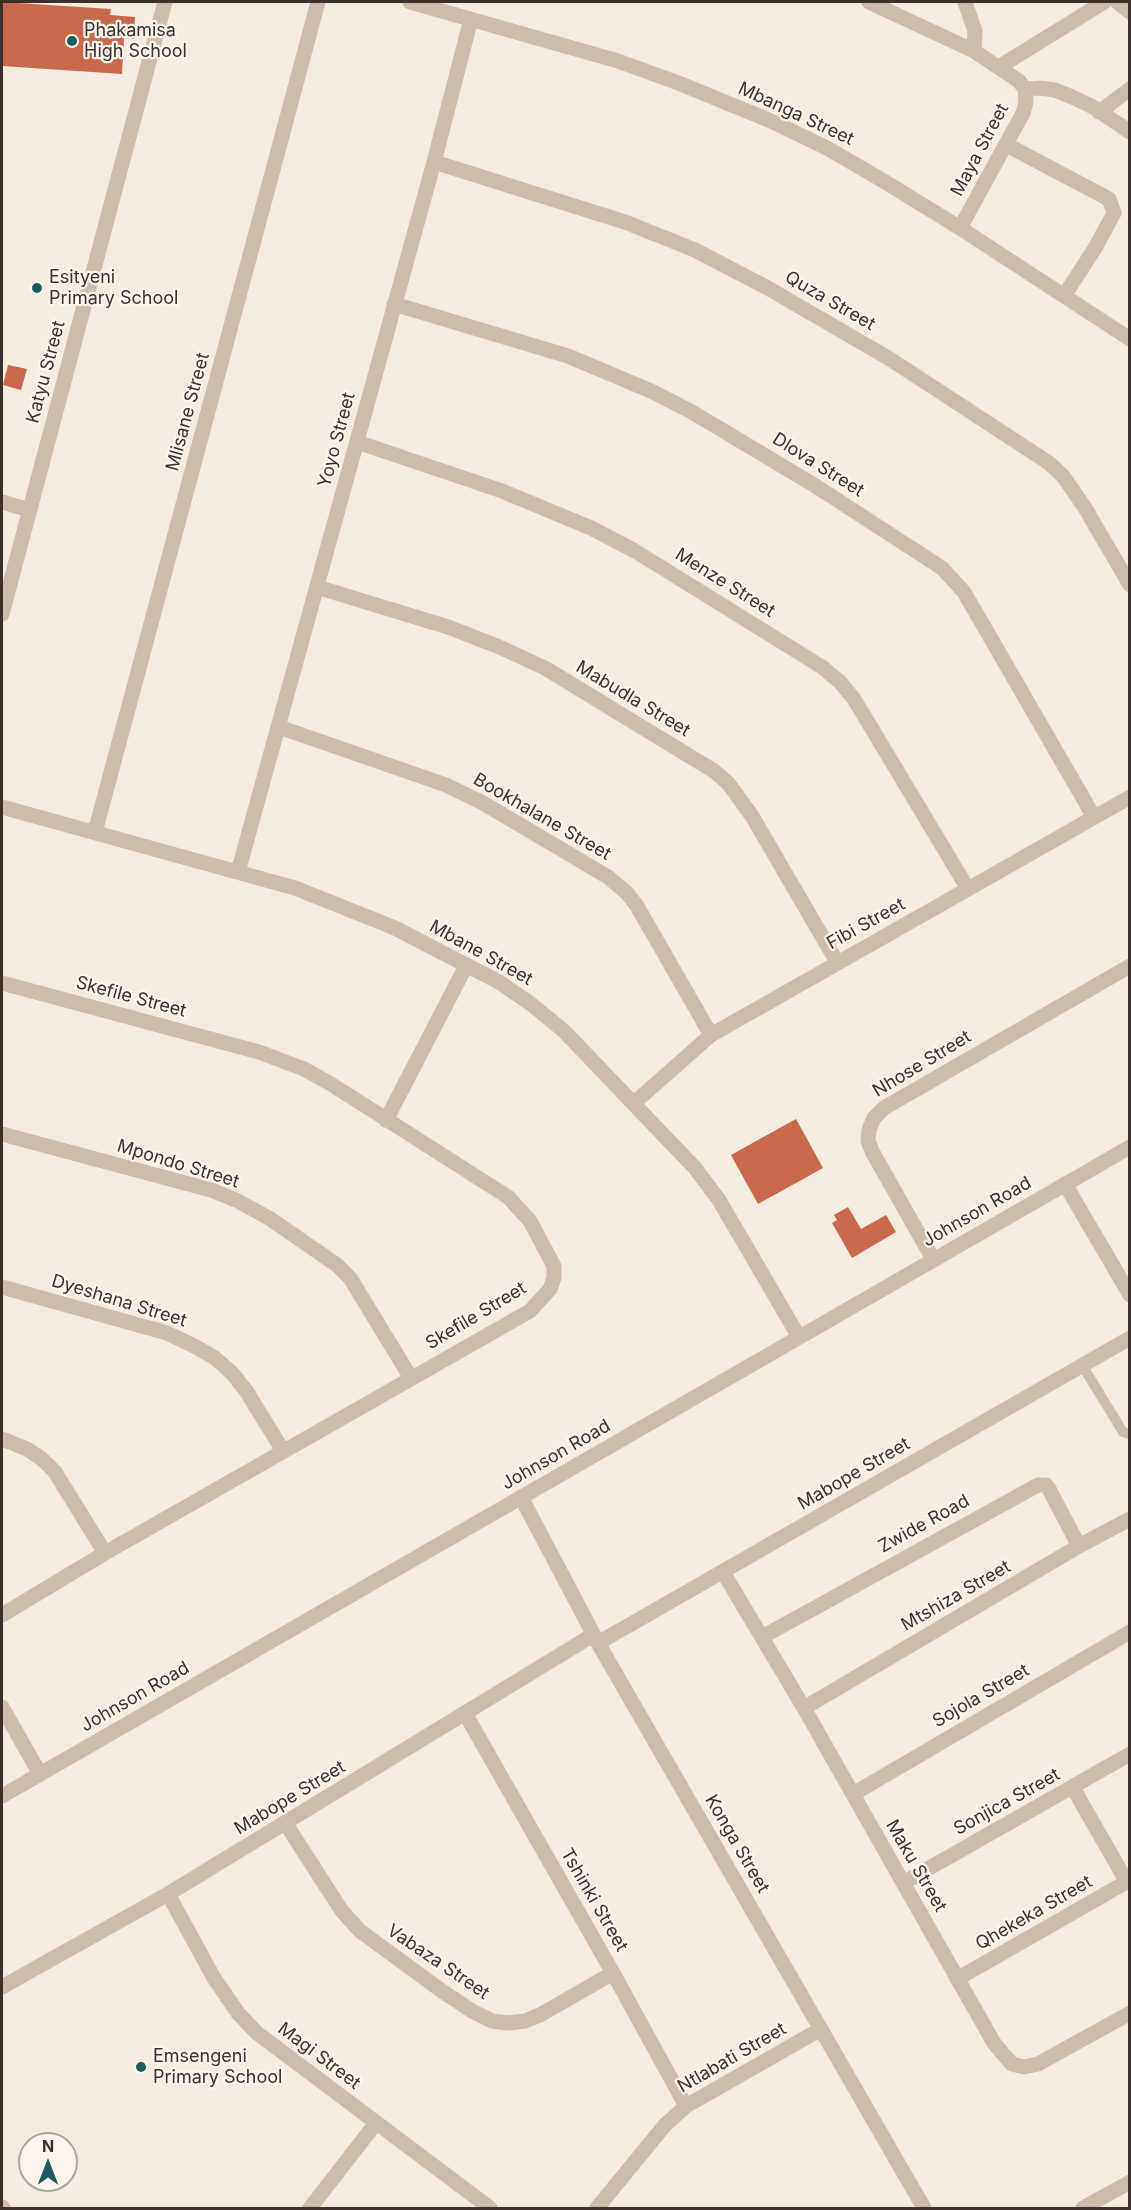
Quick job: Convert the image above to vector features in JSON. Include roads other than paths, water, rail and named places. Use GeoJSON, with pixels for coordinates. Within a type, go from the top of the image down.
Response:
{"type":"FeatureCollection","features":[{"type":"Feature","properties":{"kind":"street","name":"Katyu Street"},"geometry":{"type":"LineString","coordinates":[[2,614],[165,2]]}},
{"type":"Feature","properties":{"kind":"street","name":"Mlisane Street"},"geometry":{"type":"LineString","coordinates":[[95,832],[318,2]]}},
{"type":"Feature","properties":{"kind":"street","name":"Mbanga Street"},"geometry":{"type":"LineString","coordinates":[[410,2],[618,61],[771,121],[826,148],[960,228],[1130,339]]}},
{"type":"Feature","properties":{"kind":"street","name":"Maya Street"},"geometry":{"type":"LineString","coordinates":[[869,2],[974,51],[1019,81],[1026,89],[1023,113],[960,228]]}},
{"type":"Feature","properties":{"kind":"street"},"geometry":{"type":"LineString","coordinates":[[965,2],[975,31],[974,51]]}},
{"type":"Feature","properties":{"kind":"street"},"geometry":{"type":"LineString","coordinates":[[999,67],[1104,2]]}},
{"type":"Feature","properties":{"kind":"street"},"geometry":{"type":"LineString","coordinates":[[1117,2],[1130,12]]}},
{"type":"Feature","properties":{"kind":"street","name":"Yoyo Street"},"geometry":{"type":"LineString","coordinates":[[238,872],[434,162],[471,19]]}},
{"type":"Feature","properties":{"kind":"street"},"geometry":{"type":"LineString","coordinates":[[1026,89],[1055,90],[1100,112],[1130,132]]}},
{"type":"Feature","properties":{"kind":"street"},"geometry":{"type":"LineString","coordinates":[[1100,112],[1130,89]]}},
{"type":"Feature","properties":{"kind":"street"},"geometry":{"type":"LineString","coordinates":[[1007,145],[1109,199],[1114,213],[1064,296]]}},
{"type":"Feature","properties":{"kind":"street","name":"Quza Street"},"geometry":{"type":"LineString","coordinates":[[434,162],[625,222],[695,250],[766,287],[890,358],[1049,463],[1063,476],[1085,507],[1130,585]]}},
{"type":"Feature","properties":{"kind":"street","name":"Dlova Street"},"geometry":{"type":"LineString","coordinates":[[394,304],[568,356],[651,391],[692,412],[814,485],[942,568],[964,592],[1094,817]]}},
{"type":"Feature","properties":{"kind":"street","name":"Menze Street"},"geometry":{"type":"LineString","coordinates":[[357,442],[502,491],[591,528],[635,551],[822,667],[840,682],[854,699],[968,889]]}},
{"type":"Feature","properties":{"kind":"street"},"geometry":{"type":"LineString","coordinates":[[2,502],[30,510]]}},
{"type":"Feature","properties":{"kind":"street","name":"Mabudla Street"},"geometry":{"type":"LineString","coordinates":[[317,587],[448,627],[526,659],[545,668],[714,771],[728,783],[752,816],[837,962]]}},
{"type":"Feature","properties":{"kind":"street","name":"Bookhalane Street"},"geometry":{"type":"LineString","coordinates":[[279,727],[446,785],[493,809],[608,877],[627,893],[637,906],[711,1035]]}},
{"type":"Feature","properties":{"kind":"street","name":"Fibi Street"},"geometry":{"type":"LineString","coordinates":[[634,1103],[711,1035],[1130,797]]}},
{"type":"Feature","properties":{"kind":"street","name":"Mbane Street"},"geometry":{"type":"LineString","coordinates":[[2,807],[295,888],[395,928],[500,982],[564,1031],[695,1168],[719,1200],[799,1337]]}},
{"type":"Feature","properties":{"kind":"street"},"geometry":{"type":"LineString","coordinates":[[386,1120],[466,966]]}},
{"type":"Feature","properties":{"kind":"street","name":"Nhose Street"},"geometry":{"type":"LineString","coordinates":[[933,1259],[873,1153],[868,1141],[869,1130],[874,1118],[884,1108],[1130,966]]}},
{"type":"Feature","properties":{"kind":"street","name":"Skefile Street"},"geometry":{"type":"LineString","coordinates":[[2,983],[283,1059],[331,1084],[508,1197],[530,1221],[554,1266],[554,1278],[550,1289],[530,1311],[2,1614]]}},
{"type":"Feature","properties":{"kind":"street","name":"Mpondo Street"},"geometry":{"type":"LineString","coordinates":[[2,1134],[211,1190],[236,1200],[268,1218],[337,1265],[350,1278],[411,1378]]}},
{"type":"Feature","properties":{"kind":"street","name":"Johnson Road"},"geometry":{"type":"LineString","coordinates":[[2,1796],[1130,1147]]}},
{"type":"Feature","properties":{"kind":"street"},"geometry":{"type":"LineString","coordinates":[[1065,1184],[1130,1295]]}},
{"type":"Feature","properties":{"kind":"street","name":"Dyeshana Street"},"geometry":{"type":"LineString","coordinates":[[2,1287],[167,1332],[215,1358],[232,1372],[247,1392],[283,1451]]}},
{"type":"Feature","properties":{"kind":"street","name":"Mabope Street"},"geometry":{"type":"LineString","coordinates":[[4,1981],[168,1894],[595,1639],[723,1572],[1130,1338]]}},
{"type":"Feature","properties":{"kind":"street"},"geometry":{"type":"LineString","coordinates":[[2,1439],[27,1449],[55,1472],[105,1553]]}},
{"type":"Feature","properties":{"kind":"street","name":"Zwide Road"},"geometry":{"type":"LineString","coordinates":[[762,1637],[1038,1485],[1046,1485],[1049,1489],[1079,1546]]}},
{"type":"Feature","properties":{"kind":"street","name":"Konga Street"},"geometry":{"type":"LineString","coordinates":[[521,1497],[595,1639],[924,2208]]}},
{"type":"Feature","properties":{"kind":"street","name":"Mtshiza Street"},"geometry":{"type":"LineString","coordinates":[[804,1708],[1079,1546],[1130,1519]]}},
{"type":"Feature","properties":{"kind":"street","name":"Maku Street"},"geometry":{"type":"LineString","coordinates":[[723,1572],[804,1708],[994,2043],[1012,2064],[1024,2067],[1038,2064],[1130,2013]]}},
{"type":"Feature","properties":{"kind":"street","name":"Sojola Street"},"geometry":{"type":"LineString","coordinates":[[852,1794],[1130,1632]]}},
{"type":"Feature","properties":{"kind":"street"},"geometry":{"type":"LineString","coordinates":[[2,1707],[40,1774]]}},
{"type":"Feature","properties":{"kind":"street","name":"Tshinki Street"},"geometry":{"type":"LineString","coordinates":[[466,1714],[614,1972],[686,2106]]}},
{"type":"Feature","properties":{"kind":"street","name":"Sonjica Street"},"geometry":{"type":"LineString","coordinates":[[903,1883],[1130,1754]]}},
{"type":"Feature","properties":{"kind":"street"},"geometry":{"type":"LineString","coordinates":[[1073,1788],[1128,1881]]}},
{"type":"Feature","properties":{"kind":"street","name":"Vabaza Street"},"geometry":{"type":"LineString","coordinates":[[286,1824],[342,1911],[360,1931],[472,2011],[492,2020],[509,2023],[525,2020],[540,2015],[614,1972]]}},
{"type":"Feature","properties":{"kind":"street","name":"Qhekeka Street"},"geometry":{"type":"LineString","coordinates":[[957,1979],[1128,1881]]}},
{"type":"Feature","properties":{"kind":"street","name":"Magi Street"},"geometry":{"type":"LineString","coordinates":[[168,1894],[214,1978],[238,2013],[257,2032],[490,2208]]}},
{"type":"Feature","properties":{"kind":"street","name":"Ntlabati Street"},"geometry":{"type":"LineString","coordinates":[[597,2208],[665,2125],[686,2106],[821,2029]]}},
{"type":"Feature","properties":{"kind":"street"},"geometry":{"type":"LineString","coordinates":[[310,2208],[376,2124]]}},
{"type":"Feature","properties":{"kind":"street"},"geometry":{"type":"LineString","coordinates":[[1088,2207],[1130,2182]]}},
{"type":"Feature","properties":{"kind":"lane"},"geometry":{"type":"LineString","coordinates":[[1083,1365],[1123,1432],[1130,1434]]}},
{"type":"Feature","properties":{"kind":"place","name":"Phakamisa High School"},"geometry":{"type":"Point","coordinates":[72,41]}},
{"type":"Feature","properties":{"kind":"place","name":"Esityeni Primary School"},"geometry":{"type":"Point","coordinates":[37,288]}},
{"type":"Feature","properties":{"kind":"place","name":"Emsengeni Primary School"},"geometry":{"type":"Point","coordinates":[141,2067]}}]}
